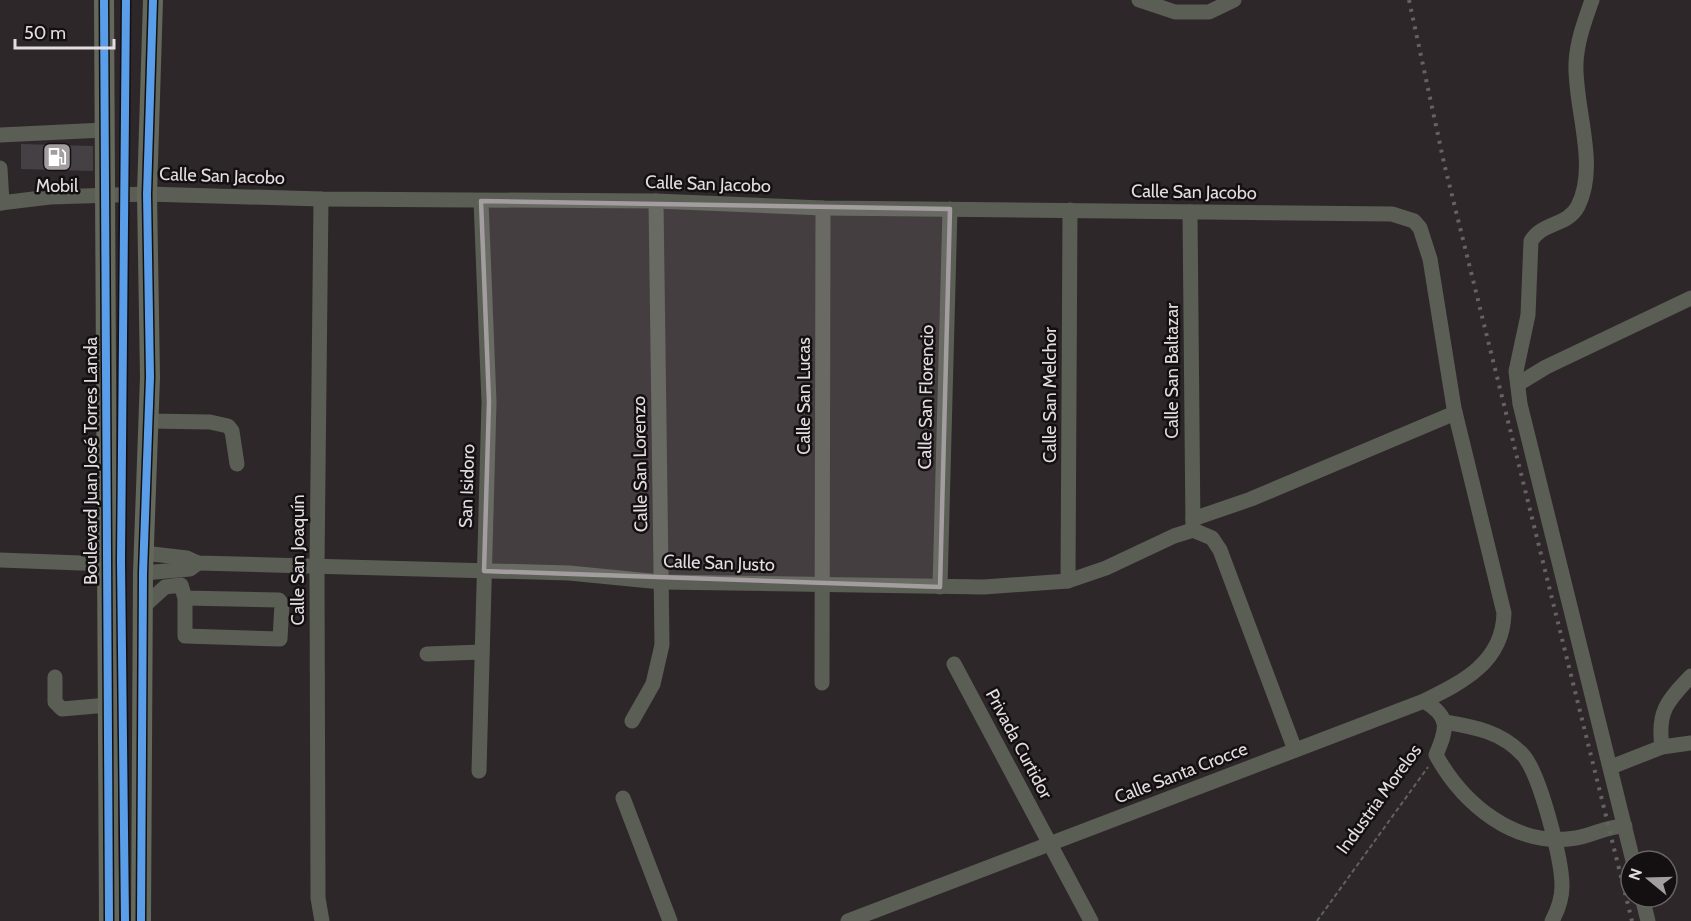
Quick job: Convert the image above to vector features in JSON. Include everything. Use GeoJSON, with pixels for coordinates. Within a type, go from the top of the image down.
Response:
{"type":"FeatureCollection","features":[{"type":"Feature","properties":{"kind":"main road","name":"Boulevard Juan José Torres Landa"},"geometry":{"type":"LineString","coordinates":[[104,0],[109,921]]}},
{"type":"Feature","properties":{"kind":"main road"},"geometry":{"type":"LineString","coordinates":[[141,921],[143,573],[148,421],[147,194],[153,0]]}},
{"type":"Feature","properties":{"kind":"street"},"geometry":{"type":"LineString","coordinates":[[1138,0],[1175,12],[1209,12],[1234,0]]}},
{"type":"Feature","properties":{"kind":"street"},"geometry":{"type":"LineString","coordinates":[[1592,0],[1581,32],[1576,62],[1585,148],[1582,197],[1571,217],[1541,230],[1530,245],[1529,311],[1517,368],[1522,381],[1630,849]]}},
{"type":"Feature","properties":{"kind":"street"},"geometry":{"type":"LineString","coordinates":[[0,135],[104,130]]}},
{"type":"Feature","properties":{"kind":"street"},"geometry":{"type":"LineString","coordinates":[[0,168],[1,203]]}},
{"type":"Feature","properties":{"kind":"street","name":"Calle San Jacobo"},"geometry":{"type":"LineString","coordinates":[[1,203],[104,194],[147,194],[321,199],[656,201],[823,208],[1392,214],[1414,221],[1420,228],[1430,259],[1455,414]]}},
{"type":"Feature","properties":{"kind":"street","name":"Calle San Joaquín"},"geometry":{"type":"LineString","coordinates":[[321,199],[317,566],[318,898],[321,921]]}},
{"type":"Feature","properties":{"kind":"street","name":"San Isidoro"},"geometry":{"type":"LineString","coordinates":[[479,771],[489,402],[481,201]]}},
{"type":"Feature","properties":{"kind":"street","name":"Calle San Lorenzo"},"geometry":{"type":"LineString","coordinates":[[632,721],[653,684],[660,660],[656,201]]}},
{"type":"Feature","properties":{"kind":"street","name":"Calle San Lucas"},"geometry":{"type":"LineString","coordinates":[[822,683],[823,208]]}},
{"type":"Feature","properties":{"kind":"street","name":"Calle San Florencio"},"geometry":{"type":"LineString","coordinates":[[940,587],[950,209]]}},
{"type":"Feature","properties":{"kind":"street","name":"Calle San Melchor"},"geometry":{"type":"LineString","coordinates":[[1068,581],[1070,210]]}},
{"type":"Feature","properties":{"kind":"street","name":"Calle San Baltazar"},"geometry":{"type":"LineString","coordinates":[[1190,212],[1193,525]]}},
{"type":"Feature","properties":{"kind":"street"},"geometry":{"type":"LineString","coordinates":[[1522,381],[1691,298]]}},
{"type":"Feature","properties":{"kind":"street","name":"Calle San Justo"},"geometry":{"type":"LineString","coordinates":[[144,553],[188,558],[198,563],[570,573],[661,582],[940,587],[1068,581],[1099,571],[1251,499],[1455,414]]}},
{"type":"Feature","properties":{"kind":"street","name":"Calle Santa Crocce"},"geometry":{"type":"LineString","coordinates":[[848,921],[1424,701],[1455,686],[1483,666],[1494,652],[1504,629],[1504,614],[1455,414]]}},
{"type":"Feature","properties":{"kind":"street"},"geometry":{"type":"LineString","coordinates":[[148,421],[210,422],[228,426],[232,431],[237,464]]}},
{"type":"Feature","properties":{"kind":"street"},"geometry":{"type":"LineString","coordinates":[[1193,525],[1212,538],[1220,550],[1295,750]]}},
{"type":"Feature","properties":{"kind":"street"},"geometry":{"type":"LineString","coordinates":[[0,560],[107,564]]}},
{"type":"Feature","properties":{"kind":"street","name":"Calle San Justo"},"geometry":{"type":"LineString","coordinates":[[143,573],[190,569],[198,563]]}},
{"type":"Feature","properties":{"kind":"street"},"geometry":{"type":"LineString","coordinates":[[143,607],[165,587],[181,585],[185,598],[185,636],[280,639],[282,604],[279,600],[185,598]]}},
{"type":"Feature","properties":{"kind":"street"},"geometry":{"type":"LineString","coordinates":[[427,654],[482,652]]}},
{"type":"Feature","properties":{"kind":"street","name":"Privada Curtidor"},"geometry":{"type":"LineString","coordinates":[[954,664],[1090,921]]}},
{"type":"Feature","properties":{"kind":"street"},"geometry":{"type":"LineString","coordinates":[[1662,747],[1660,715],[1666,704],[1691,676]]}},
{"type":"Feature","properties":{"kind":"street"},"geometry":{"type":"LineString","coordinates":[[55,677],[55,702],[62,709],[108,705]]}},
{"type":"Feature","properties":{"kind":"street"},"geometry":{"type":"LineString","coordinates":[[1424,701],[1434,707],[1445,722],[1491,732],[1505,739],[1524,756],[1537,780],[1562,884],[1560,903],[1552,921]]}},
{"type":"Feature","properties":{"kind":"street","name":"Industria Morelos"},"geometry":{"type":"LineString","coordinates":[[1436,755],[1446,730],[1445,722]]}},
{"type":"Feature","properties":{"kind":"street"},"geometry":{"type":"LineString","coordinates":[[1611,767],[1662,747],[1691,743]]}},
{"type":"Feature","properties":{"kind":"street"},"geometry":{"type":"LineString","coordinates":[[1436,755],[1455,786],[1482,811],[1529,835],[1553,839],[1576,838],[1599,832],[1609,826],[1625,826]]}},
{"type":"Feature","properties":{"kind":"street"},"geometry":{"type":"LineString","coordinates":[[623,798],[670,921]]}},
{"type":"Feature","properties":{"kind":"highlighted area"},"geometry":{"type":"Polygon","coordinates":[[[481,201],[950,209],[940,587],[484,571],[489,402],[481,201]]]}},
{"type":"Feature","properties":{"kind":"building","name":"Mobil"},"geometry":{"type":"Polygon","coordinates":[[[21,144],[93,146],[93,171],[21,169],[21,144]]]}},
{"type":"Feature","properties":{"kind":"railway"},"geometry":{"type":"LineString","coordinates":[[1409,0],[1444,163],[1632,921]]}},
{"type":"Feature","properties":{"kind":"cycle path"},"geometry":{"type":"LineString","coordinates":[[104,0],[109,921]]}},
{"type":"Feature","properties":{"kind":"cycle path"},"geometry":{"type":"LineString","coordinates":[[125,921],[121,561],[126,0]]}},
{"type":"Feature","properties":{"kind":"cycle path"},"geometry":{"type":"LineString","coordinates":[[141,921],[143,573],[150,377],[147,194],[153,0]]}},
{"type":"Feature","properties":{"kind":"place","name":"Mobil"},"geometry":{"type":"Point","coordinates":[57,157]}}]}
